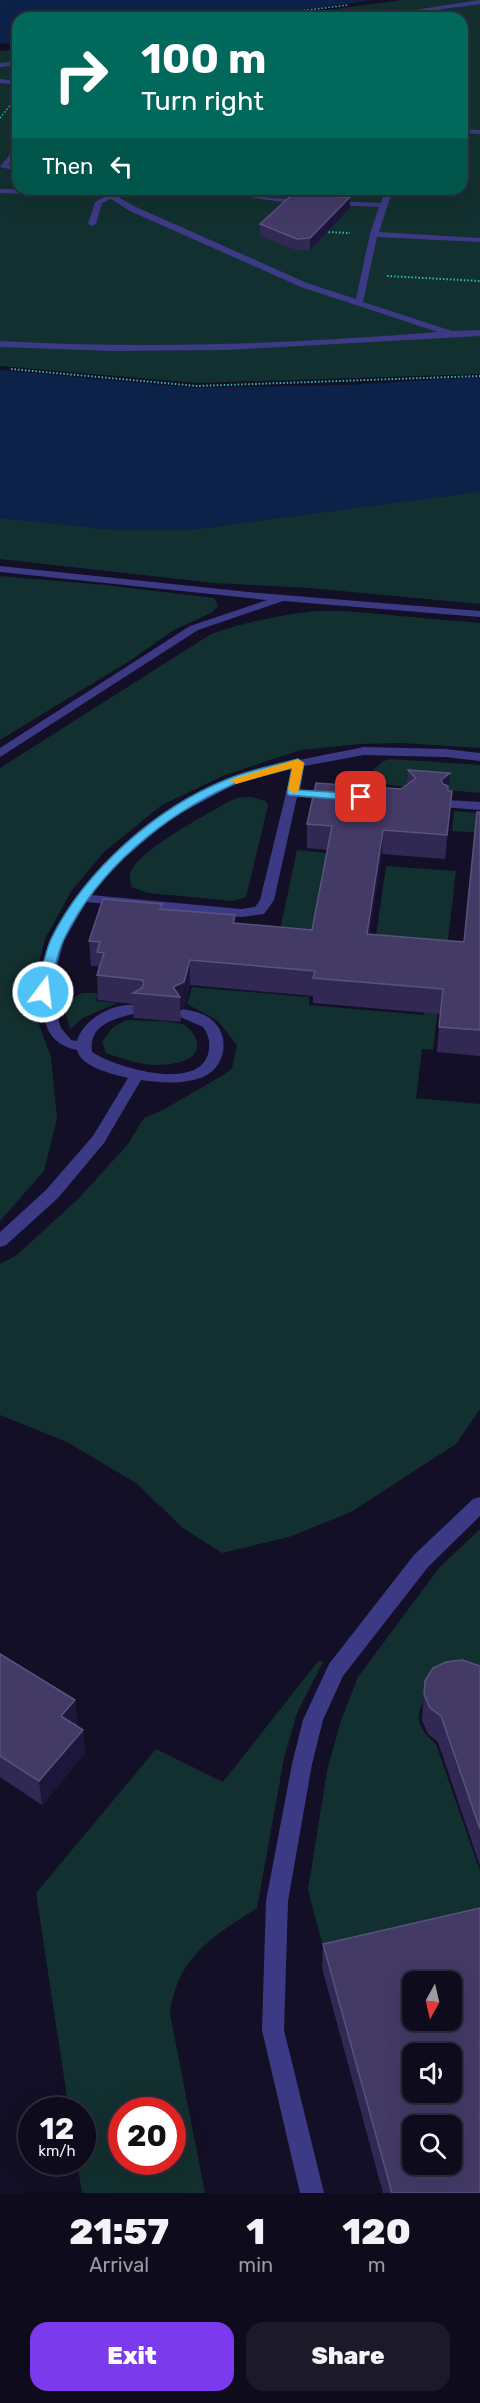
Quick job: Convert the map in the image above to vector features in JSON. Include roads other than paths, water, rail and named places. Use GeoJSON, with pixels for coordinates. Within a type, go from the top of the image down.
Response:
{"type":"FeatureCollection","features":[{"type":"Feature","properties":{"kind":"street"},"geometry":{"type":"LineString","coordinates":[[430,12],[480,2]]}},
{"type":"Feature","properties":{"kind":"street"},"geometry":{"type":"LineString","coordinates":[[12,155],[3,166],[12,168]]}},
{"type":"Feature","properties":{"kind":"street"},"geometry":{"type":"LineString","coordinates":[[92,224],[99,202],[106,195]]}},
{"type":"Feature","properties":{"kind":"street"},"geometry":{"type":"LineString","coordinates":[[111,195],[133,209],[304,285],[452,334]]}},
{"type":"Feature","properties":{"kind":"street"},"geometry":{"type":"LineString","coordinates":[[133,195],[155,195]]}},
{"type":"Feature","properties":{"kind":"street"},"geometry":{"type":"LineString","coordinates":[[248,195],[270,200],[315,202]]}},
{"type":"Feature","properties":{"kind":"street"},"geometry":{"type":"LineString","coordinates":[[359,303],[374,234],[386,195]]}},
{"type":"Feature","properties":{"kind":"street"},"geometry":{"type":"LineString","coordinates":[[327,202],[384,205]]}},
{"type":"Feature","properties":{"kind":"street"},"geometry":{"type":"LineString","coordinates":[[402,229],[480,233]]}},
{"type":"Feature","properties":{"kind":"street"},"geometry":{"type":"LineString","coordinates":[[374,234],[480,240]]}},
{"type":"Feature","properties":{"kind":"street"},"geometry":{"type":"LineString","coordinates":[[0,344],[133,348],[224,347],[480,333]]}},
{"type":"Feature","properties":{"kind":"street"},"geometry":{"type":"LineString","coordinates":[[0,569],[284,598],[480,614]]}},
{"type":"Feature","properties":{"kind":"street"},"geometry":{"type":"LineString","coordinates":[[0,753],[194,628],[284,598]]}},
{"type":"Feature","properties":{"kind":"street"},"geometry":{"type":"LineString","coordinates":[[83,1047],[66,1043],[61,1038],[54,1028],[43,992],[57,940],[82,898],[111,862],[166,816],[231,781],[298,763],[364,751],[445,753],[480,757]]}},
{"type":"Feature","properties":{"kind":"street"},"geometry":{"type":"LineString","coordinates":[[82,898],[241,913],[259,911],[267,900],[298,763]]}},
{"type":"Feature","properties":{"kind":"street"},"geometry":{"type":"LineString","coordinates":[[293,793],[349,797]]}},
{"type":"Feature","properties":{"kind":"street"},"geometry":{"type":"LineString","coordinates":[[447,804],[480,806]]}},
{"type":"Feature","properties":{"kind":"street"},"geometry":{"type":"LineString","coordinates":[[136,1009],[117,1011],[102,1018],[90,1028],[83,1047],[85,1054],[93,1062],[136,1076],[180,1077],[200,1073],[211,1065],[217,1053],[217,1041],[212,1029],[202,1019],[183,1013]]}},
{"type":"Feature","properties":{"kind":"street"},"geometry":{"type":"LineString","coordinates":[[0,1241],[52,1194],[99,1138],[136,1076]]}},
{"type":"Feature","properties":{"kind":"street"},"geometry":{"type":"LineString","coordinates":[[312,2193],[273,2030],[277,1901],[302,1764],[313,1720],[336,1670],[421,1561],[480,1504]]}},
{"type":"Feature","properties":{"kind":"water"},"geometry":{"type":"Polygon","coordinates":[[[0,0],[374,0],[287,12],[12,12],[12,43],[0,44],[0,0]]]}},
{"type":"Feature","properties":{"kind":"water"},"geometry":{"type":"Polygon","coordinates":[[[0,370],[196,388],[345,385],[480,377],[480,492],[189,530],[112,530],[0,518],[0,370]]]}}]}
